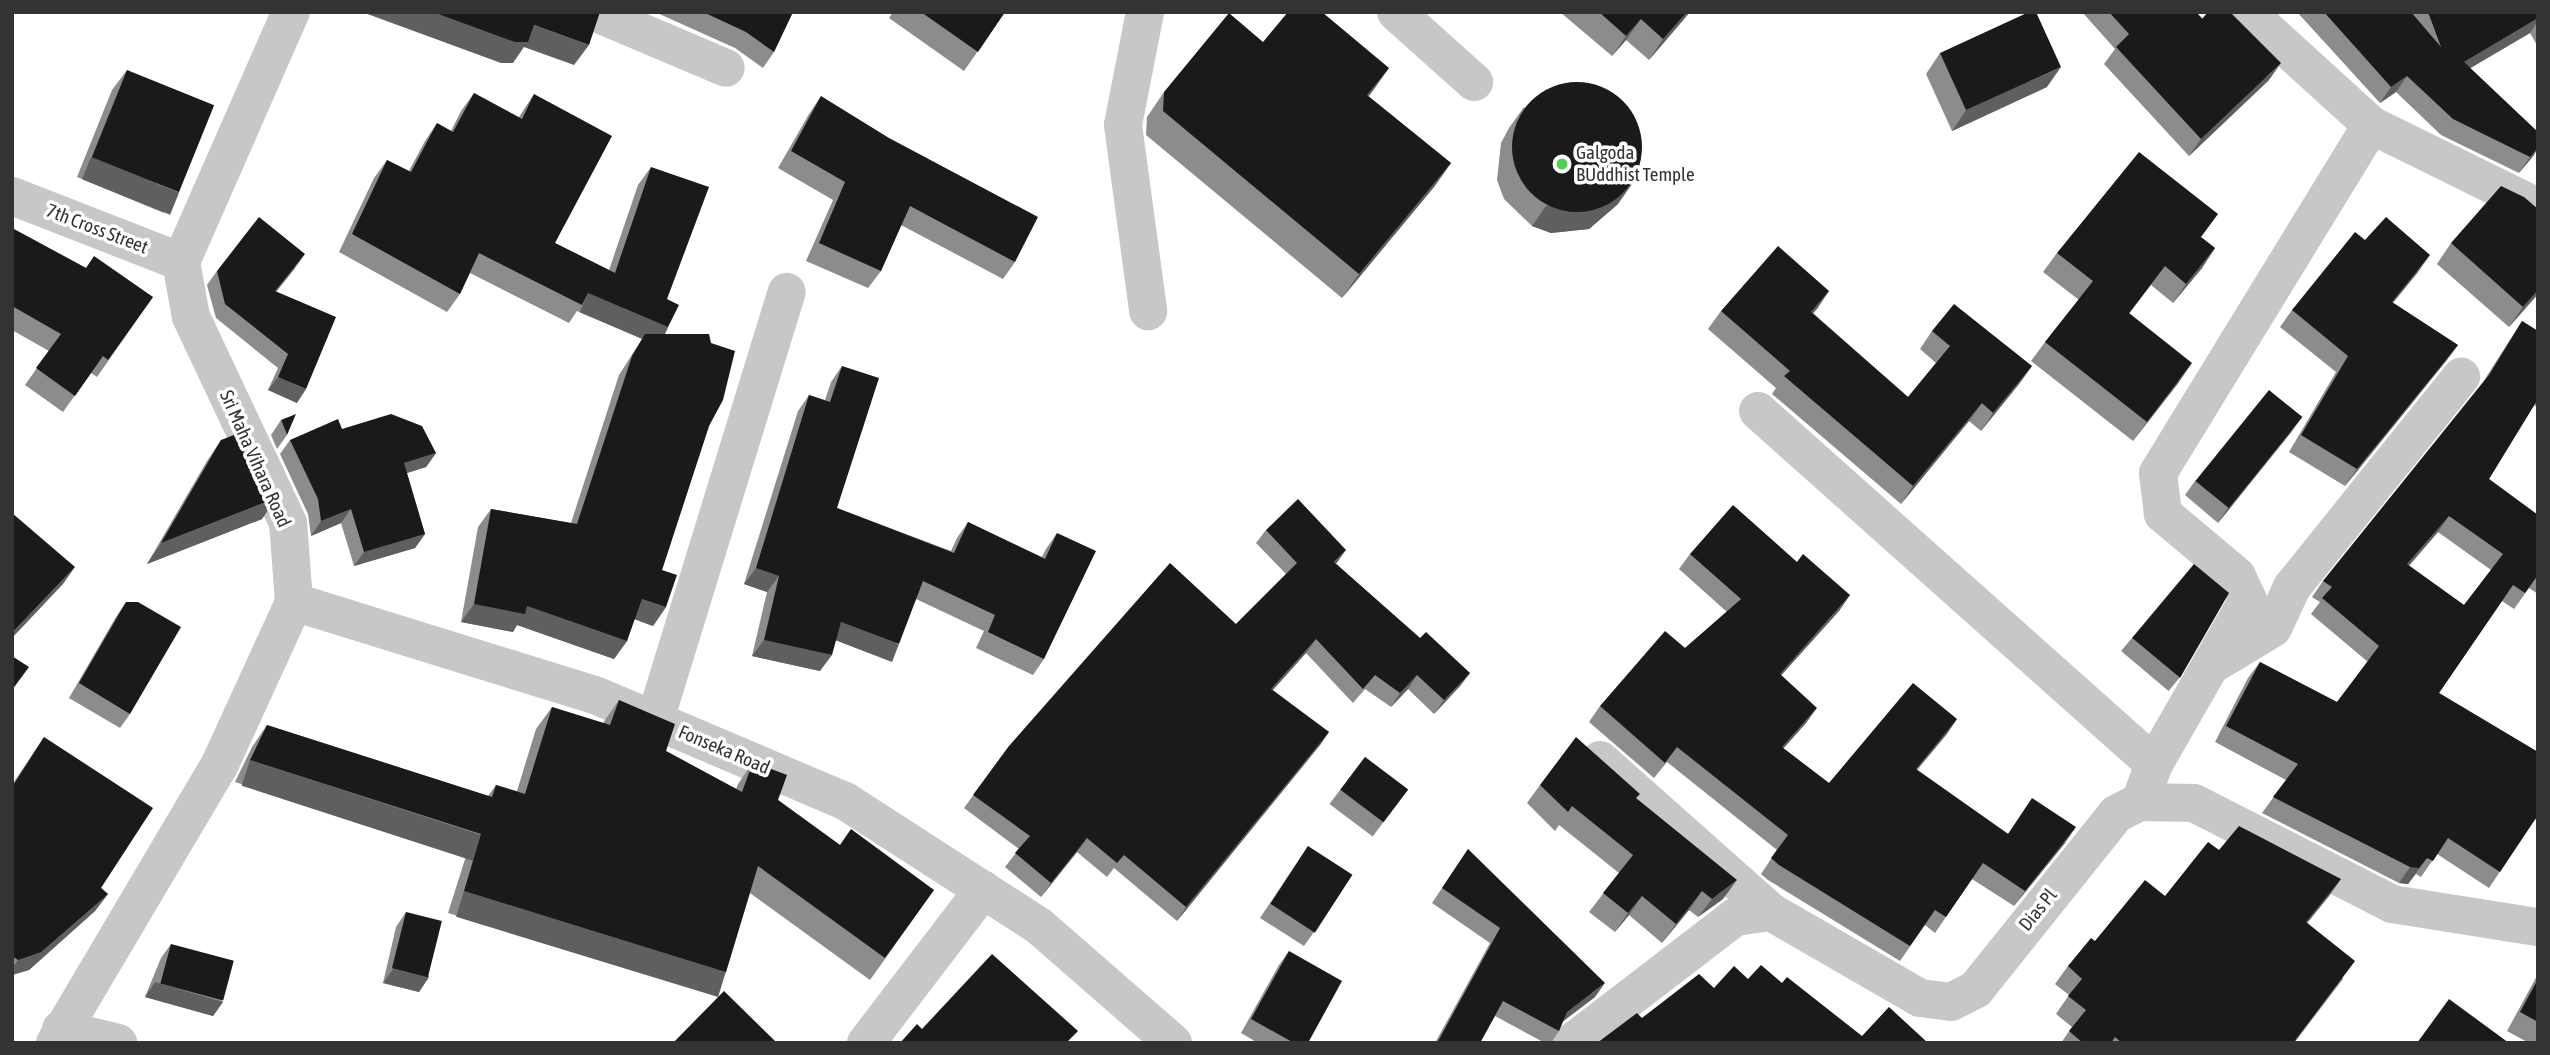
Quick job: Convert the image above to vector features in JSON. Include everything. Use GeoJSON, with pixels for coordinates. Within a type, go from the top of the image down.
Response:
{"type":"FeatureCollection","features":[{"type":"Feature","properties":{"kind":"street"},"geometry":{"type":"LineString","coordinates":[[181,262],[291,12]]}},
{"type":"Feature","properties":{"kind":"street"},"geometry":{"type":"LineString","coordinates":[[594,12],[726,68]]}},
{"type":"Feature","properties":{"kind":"street"},"geometry":{"type":"LineString","coordinates":[[1145,12],[1122,125],[1148,311]]}},
{"type":"Feature","properties":{"kind":"street"},"geometry":{"type":"LineString","coordinates":[[1396,12],[1474,82]]}},
{"type":"Feature","properties":{"kind":"street"},"geometry":{"type":"LineString","coordinates":[[2247,12],[2371,125],[2538,207]]}},
{"type":"Feature","properties":{"kind":"street"},"geometry":{"type":"LineString","coordinates":[[2371,125],[2158,473],[2163,514],[2237,576],[2248,600],[2154,764],[2140,802],[2194,803],[2392,904],[2538,927]]}},
{"type":"Feature","properties":{"kind":"street","name":"7th Cross Street"},"geometry":{"type":"LineString","coordinates":[[12,196],[181,262]]}},
{"type":"Feature","properties":{"kind":"street","name":"Sri Maha Vihara Road"},"geometry":{"type":"LineString","coordinates":[[58,1036],[220,764],[294,602],[288,523],[191,317],[181,262]]}},
{"type":"Feature","properties":{"kind":"street"},"geometry":{"type":"LineString","coordinates":[[655,720],[787,292]]}},
{"type":"Feature","properties":{"kind":"street"},"geometry":{"type":"LineString","coordinates":[[2210,666],[2273,628],[2292,587],[2461,377]]}},
{"type":"Feature","properties":{"kind":"street"},"geometry":{"type":"LineString","coordinates":[[1758,411],[2154,764]]}},
{"type":"Feature","properties":{"kind":"street","name":"Fonseka Road"},"geometry":{"type":"LineString","coordinates":[[294,602],[595,695],[845,801],[1039,926],[1173,1043]]}},
{"type":"Feature","properties":{"kind":"street","name":"Dias Pl"},"geometry":{"type":"LineString","coordinates":[[1577,738],[1771,912],[1920,998],[1951,1002],[1976,989],[2116,814],[2140,802]]}},
{"type":"Feature","properties":{"kind":"street"},"geometry":{"type":"LineString","coordinates":[[866,1043],[983,890]]}},
{"type":"Feature","properties":{"kind":"street"},"geometry":{"type":"LineString","coordinates":[[1571,1043],[1735,917],[1771,912]]}},
{"type":"Feature","properties":{"kind":"street"},"geometry":{"type":"LineString","coordinates":[[58,1036],[118,1043]]}},
{"type":"Feature","properties":{"kind":"building"},"geometry":{"type":"Polygon","coordinates":[[[433,12],[600,12],[589,45],[534,25],[528,42],[515,42],[433,12]]]}},
{"type":"Feature","properties":{"kind":"building"},"geometry":{"type":"Polygon","coordinates":[[[703,12],[793,12],[774,52],[746,32],[703,12]]]}},
{"type":"Feature","properties":{"kind":"building"},"geometry":{"type":"Polygon","coordinates":[[[921,12],[1005,12],[978,52],[921,12]]]}},
{"type":"Feature","properties":{"kind":"building"},"geometry":{"type":"Polygon","coordinates":[[[1288,12],[1322,12],[1389,68],[1367,95],[1451,163],[1359,274],[1163,111],[1164,92],[1229,13],[1263,42],[1288,12]]]}},
{"type":"Feature","properties":{"kind":"building"},"geometry":{"type":"Polygon","coordinates":[[[1599,12],[1687,12],[1663,39],[1641,19],[1626,36],[1599,12]]]}},
{"type":"Feature","properties":{"kind":"building"},"geometry":{"type":"Polygon","coordinates":[[[2029,12],[2036,12],[2061,67],[1966,110],[1940,53],[2029,12]]]}},
{"type":"Feature","properties":{"kind":"building"},"geometry":{"type":"Polygon","coordinates":[[[2109,12],[2196,12],[2202,19],[2208,12],[2230,12],[2281,63],[2201,139],[2116,47],[2129,34],[2109,12]]]}},
{"type":"Feature","properties":{"kind":"building"},"geometry":{"type":"Polygon","coordinates":[[[2324,12],[2411,12],[2441,47],[2428,12],[2538,12],[2538,18],[2464,62],[2538,132],[2538,148],[2530,157],[2453,119],[2407,76],[2391,87],[2324,12]]]}},
{"type":"Feature","properties":{"kind":"building"},"geometry":{"type":"Polygon","coordinates":[[[127,70],[214,105],[179,192],[92,157],[127,70]]]}},
{"type":"Feature","properties":{"kind":"building","name":"Galgoda BUddhist Temple"},"geometry":{"type":"Polygon","coordinates":[[[1577,82],[1602,87],[1623,101],[1637,122],[1642,147],[1637,172],[1623,193],[1602,207],[1577,212],[1552,207],[1531,193],[1517,172],[1512,147],[1517,122],[1531,101],[1552,87],[1577,82]]]}},
{"type":"Feature","properties":{"kind":"building"},"geometry":{"type":"Polygon","coordinates":[[[474,93],[522,119],[534,94],[612,136],[555,243],[615,273],[651,167],[709,187],[667,299],[679,305],[668,327],[588,293],[582,305],[479,253],[460,294],[352,234],[387,160],[411,172],[437,123],[453,132],[474,93]]]}},
{"type":"Feature","properties":{"kind":"building"},"geometry":{"type":"Polygon","coordinates":[[[821,96],[889,138],[1038,217],[1015,262],[910,206],[881,271],[819,243],[845,182],[791,151],[821,96]]]}},
{"type":"Feature","properties":{"kind":"building"},"geometry":{"type":"Polygon","coordinates":[[[2139,152],[2218,214],[2201,237],[2215,248],[2186,284],[2165,266],[2129,313],[2192,363],[2147,422],[2045,342],[2093,281],[2057,253],[2139,152]]]}},
{"type":"Feature","properties":{"kind":"building"},"geometry":{"type":"Polygon","coordinates":[[[2501,186],[2524,197],[2538,209],[2538,290],[2523,307],[2451,243],[2501,186]]]}},
{"type":"Feature","properties":{"kind":"building"},"geometry":{"type":"Polygon","coordinates":[[[259,217],[305,254],[275,291],[336,317],[306,389],[278,377],[288,354],[225,304],[217,271],[259,217]]]}},
{"type":"Feature","properties":{"kind":"building"},"geometry":{"type":"Polygon","coordinates":[[[2386,217],[2430,255],[2392,302],[2458,345],[2357,469],[2301,435],[2348,356],[2292,310],[2355,232],[2365,240],[2386,217]]]}},
{"type":"Feature","properties":{"kind":"building"},"geometry":{"type":"Polygon","coordinates":[[[12,228],[86,268],[94,256],[153,297],[108,360],[103,356],[75,396],[36,368],[61,334],[12,306],[12,228]]]}},
{"type":"Feature","properties":{"kind":"building"},"geometry":{"type":"Polygon","coordinates":[[[1778,246],[1829,291],[1811,312],[1908,397],[1950,346],[1932,331],[1954,304],[2032,366],[1993,413],[1982,403],[1913,486],[1784,376],[1790,371],[1721,311],[1778,246]]]}},
{"type":"Feature","properties":{"kind":"building"},"geometry":{"type":"Polygon","coordinates":[[[2522,321],[2538,331],[2538,399],[2489,479],[2538,515],[2538,575],[2525,593],[2513,585],[2439,693],[2538,752],[2538,815],[2500,872],[2448,838],[2433,861],[2427,858],[2419,868],[2410,867],[2273,797],[2298,764],[2226,726],[2260,662],[2337,702],[2379,646],[2322,598],[2332,587],[2323,581],[2489,375],[2522,321]],[[2449,516],[2407,564],[2464,605],[2503,554],[2449,516]]]}},
{"type":"Feature","properties":{"kind":"building"},"geometry":{"type":"Polygon","coordinates":[[[645,334],[709,334],[711,343],[735,351],[723,400],[709,426],[662,570],[677,575],[666,607],[642,599],[627,641],[527,606],[525,614],[474,604],[491,509],[577,524],[632,356],[645,334]]]}},
{"type":"Feature","properties":{"kind":"building"},"geometry":{"type":"Polygon","coordinates":[[[842,366],[879,378],[837,508],[954,553],[968,522],[1045,559],[1057,533],[1096,551],[1044,659],[988,632],[995,615],[923,581],[899,644],[841,622],[832,655],[764,640],[779,576],[756,568],[809,395],[830,402],[842,366]]]}},
{"type":"Feature","properties":{"kind":"building"},"geometry":{"type":"Polygon","coordinates":[[[2269,390],[2302,417],[2229,508],[2195,481],[2269,390]]]}},
{"type":"Feature","properties":{"kind":"building"},"geometry":{"type":"Polygon","coordinates":[[[296,414],[287,435],[281,420],[296,414]]]}},
{"type":"Feature","properties":{"kind":"building"},"geometry":{"type":"Polygon","coordinates":[[[391,414],[422,426],[436,453],[404,463],[425,534],[364,552],[351,509],[321,521],[318,499],[290,440],[338,419],[342,429],[391,414]]]}},
{"type":"Feature","properties":{"kind":"building"},"geometry":{"type":"Polygon","coordinates":[[[244,431],[276,498],[161,543],[221,440],[244,431]]]}},
{"type":"Feature","properties":{"kind":"building"},"geometry":{"type":"Polygon","coordinates":[[[1298,499],[1346,550],[1334,562],[1420,638],[1426,632],[1470,673],[1444,700],[1417,675],[1400,693],[1375,675],[1363,689],[1316,639],[1271,689],[1329,732],[1186,907],[1124,855],[1117,863],[1087,838],[1051,883],[1015,853],[1030,836],[973,795],[1009,746],[1170,563],[1236,624],[1297,563],[1266,530],[1298,499]]]}},
{"type":"Feature","properties":{"kind":"building"},"geometry":{"type":"Polygon","coordinates":[[[1733,505],[1797,562],[1803,554],[1850,595],[1780,674],[1817,708],[1782,747],[1829,783],[1913,683],[1957,719],[1916,769],[2008,834],[2032,798],[2076,827],[2025,891],[1983,863],[1946,917],[1935,910],[1910,946],[1779,865],[1771,858],[1788,835],[1677,747],[1665,763],[1600,706],[1665,631],[1685,648],[1741,599],[1690,554],[1733,505]]]}},
{"type":"Feature","properties":{"kind":"building"},"geometry":{"type":"Polygon","coordinates":[[[12,513],[75,567],[12,633],[12,513]]]}},
{"type":"Feature","properties":{"kind":"building"},"geometry":{"type":"Polygon","coordinates":[[[2194,564],[2229,593],[2180,678],[2132,638],[2194,564]]]}},
{"type":"Feature","properties":{"kind":"building"},"geometry":{"type":"Polygon","coordinates":[[[126,602],[138,602],[181,627],[130,714],[79,683],[126,602]]]}},
{"type":"Feature","properties":{"kind":"building"},"geometry":{"type":"Polygon","coordinates":[[[12,656],[29,667],[12,690],[12,656]]]}},
{"type":"Feature","properties":{"kind":"building"},"geometry":{"type":"Polygon","coordinates":[[[619,700],[675,724],[666,751],[742,792],[753,762],[787,775],[778,800],[840,845],[851,829],[934,890],[885,958],[758,866],[726,972],[464,891],[481,834],[250,760],[267,725],[492,797],[496,785],[525,794],[552,707],[610,725],[619,700]]]}},
{"type":"Feature","properties":{"kind":"building"},"geometry":{"type":"Polygon","coordinates":[[[44,737],[153,808],[101,888],[108,894],[41,952],[18,960],[12,956],[12,787],[44,737]]]}},
{"type":"Feature","properties":{"kind":"building"},"geometry":{"type":"Polygon","coordinates":[[[1576,737],[1640,794],[1636,798],[1737,880],[1712,899],[1702,891],[1676,924],[1642,896],[1628,913],[1603,893],[1633,855],[1572,806],[1568,812],[1540,785],[1576,737]]]}},
{"type":"Feature","properties":{"kind":"building"},"geometry":{"type":"Polygon","coordinates":[[[1365,757],[1408,789],[1383,822],[1340,790],[1365,757]]]}},
{"type":"Feature","properties":{"kind":"building"},"geometry":{"type":"Polygon","coordinates":[[[2239,826],[2341,879],[2306,922],[2355,961],[2293,1043],[2122,1043],[2115,1037],[2111,1043],[2083,1043],[2069,1031],[2086,1010],[2068,996],[2082,979],[2068,966],[2091,938],[2095,941],[2145,880],[2165,896],[2208,842],[2219,850],[2239,826]]]}},
{"type":"Feature","properties":{"kind":"building"},"geometry":{"type":"Polygon","coordinates":[[[1308,846],[1352,875],[1315,933],[1270,904],[1308,846]]]}},
{"type":"Feature","properties":{"kind":"building"},"geometry":{"type":"Polygon","coordinates":[[[1468,849],[1605,983],[1567,1012],[1559,1031],[1503,1001],[1480,1043],[1437,1043],[1500,928],[1442,888],[1468,849]]]}},
{"type":"Feature","properties":{"kind":"building"},"geometry":{"type":"Polygon","coordinates":[[[406,912],[442,921],[428,977],[392,968],[406,912]]]}},
{"type":"Feature","properties":{"kind":"building"},"geometry":{"type":"Polygon","coordinates":[[[171,944],[234,961],[223,1000],[160,984],[171,944]]]}},
{"type":"Feature","properties":{"kind":"building"},"geometry":{"type":"Polygon","coordinates":[[[1289,951],[1342,981],[1308,1043],[1294,1043],[1251,1019],[1289,951]]]}},
{"type":"Feature","properties":{"kind":"building"},"geometry":{"type":"Polygon","coordinates":[[[992,954],[1078,1031],[1066,1043],[900,1043],[917,1024],[922,1029],[992,954]]]}},
{"type":"Feature","properties":{"kind":"building"},"geometry":{"type":"Polygon","coordinates":[[[1761,965],[1782,983],[1787,977],[1862,1036],[1889,1007],[1928,1043],[1597,1043],[1637,1013],[1642,1018],[1699,974],[1714,988],[1734,966],[1748,979],[1761,965]]]}},
{"type":"Feature","properties":{"kind":"building"},"geometry":{"type":"Polygon","coordinates":[[[2538,979],[2538,1022],[2520,1012],[2538,979]]]}},
{"type":"Feature","properties":{"kind":"building"},"geometry":{"type":"Polygon","coordinates":[[[724,991],[775,1041],[774,1043],[673,1043],[724,991]]]}},
{"type":"Feature","properties":{"kind":"building"},"geometry":{"type":"Polygon","coordinates":[[[2449,999],[2509,1043],[2417,1043],[2449,999]]]}},
{"type":"Feature","properties":{"kind":"place","name":"Galgoda BUddhist Temple"},"geometry":{"type":"Point","coordinates":[1562,164]}}]}
